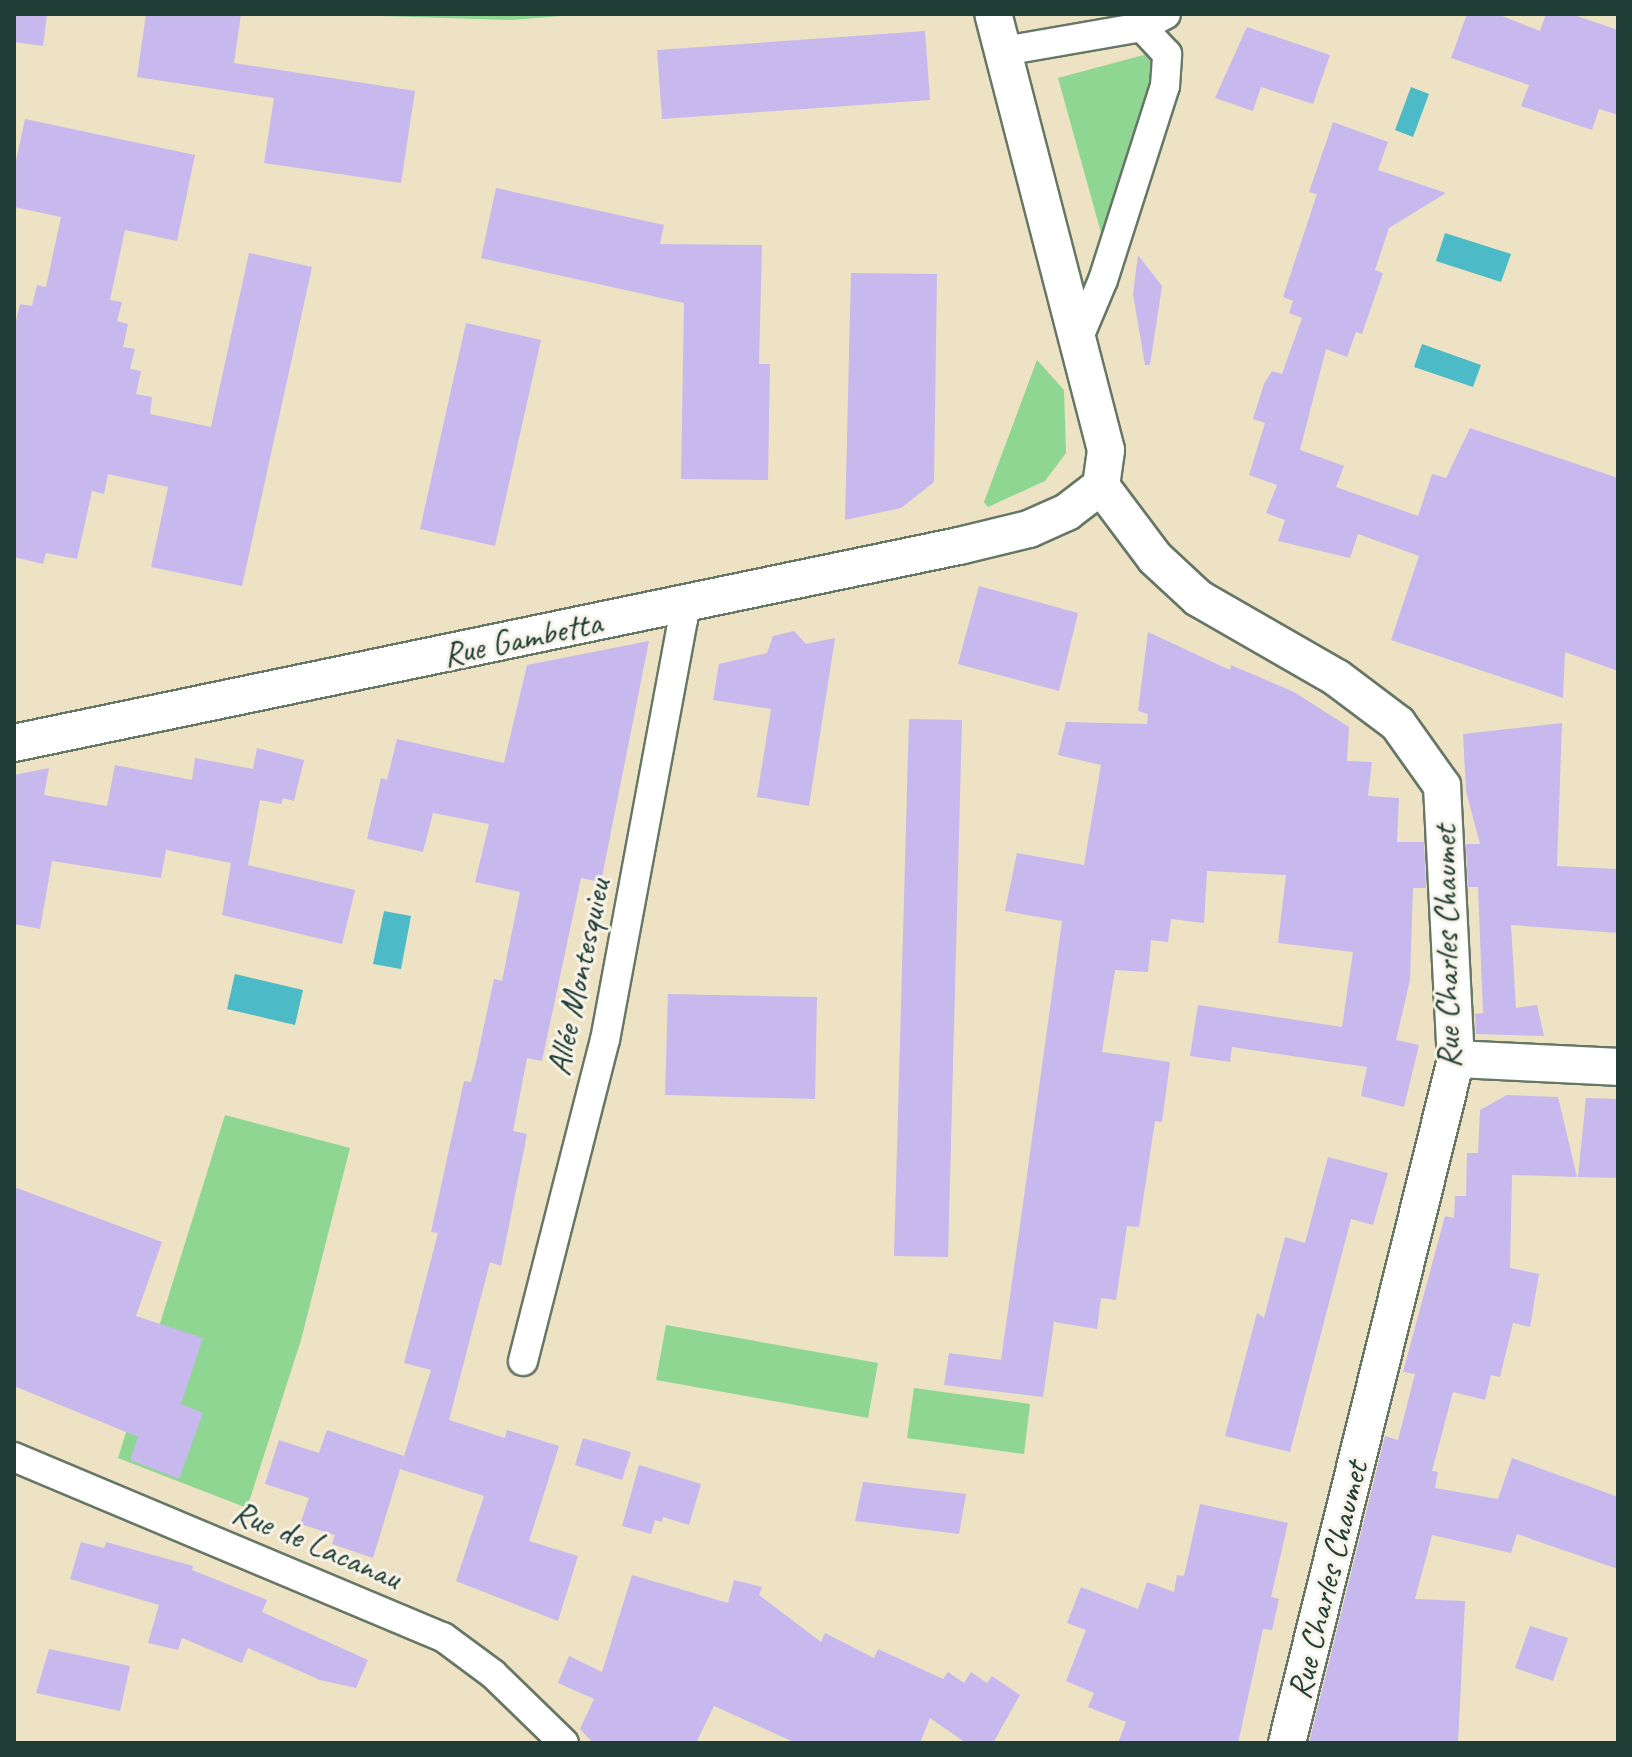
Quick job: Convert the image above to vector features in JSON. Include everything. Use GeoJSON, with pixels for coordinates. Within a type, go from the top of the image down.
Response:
{"type":"FeatureCollection","features":[{"type":"Feature","properties":{"kind":"street"},"geometry":{"type":"LineString","coordinates":[[993,14],[1106,450],[1101,486]]}},
{"type":"Feature","properties":{"kind":"street"},"geometry":{"type":"LineString","coordinates":[[1004,51],[1154,20],[1167,54],[1165,86],[1103,280],[1079,337]]}},
{"type":"Feature","properties":{"kind":"street","name":"Rue Gambetta"},"geometry":{"type":"LineString","coordinates":[[14,743],[1029,529],[1067,512],[1101,486]]}},
{"type":"Feature","properties":{"kind":"street","name":"Rue Charles Chaumet"},"geometry":{"type":"LineString","coordinates":[[1101,486],[1155,558],[1198,598],[1337,678],[1398,724],[1442,786],[1456,1059],[1287,1743]]}},
{"type":"Feature","properties":{"kind":"street","name":"Allée Montesquieu"},"geometry":{"type":"LineString","coordinates":[[523,1361],[605,1040],[683,620],[680,603]]}},
{"type":"Feature","properties":{"kind":"street"},"geometry":{"type":"LineString","coordinates":[[1456,1059],[1618,1067]]}},
{"type":"Feature","properties":{"kind":"street","name":"Rue de Lacanau"},"geometry":{"type":"LineString","coordinates":[[14,1457],[443,1637],[493,1674],[564,1743]]}},
{"type":"Feature","properties":{"kind":"green space"},"geometry":{"type":"Polygon","coordinates":[[[316,14],[585,14],[512,20],[316,14]]]}},
{"type":"Feature","properties":{"kind":"green space"},"geometry":{"type":"Polygon","coordinates":[[[1151,53],[1154,66],[1105,247],[1058,78],[1151,53]]]}},
{"type":"Feature","properties":{"kind":"green space"},"geometry":{"type":"Polygon","coordinates":[[[1037,360],[1064,390],[1066,453],[1045,481],[988,507],[984,502],[1037,360]]]}},
{"type":"Feature","properties":{"kind":"green space"},"geometry":{"type":"Polygon","coordinates":[[[225,1115],[350,1148],[301,1340],[247,1508],[118,1458],[225,1115]]]}},
{"type":"Feature","properties":{"kind":"green space"},"geometry":{"type":"Polygon","coordinates":[[[666,1325],[878,1363],[868,1418],[656,1380],[666,1325]]]}},
{"type":"Feature","properties":{"kind":"green space"},"geometry":{"type":"Polygon","coordinates":[[[914,1388],[1030,1404],[1024,1454],[907,1438],[914,1388]]]}},
{"type":"Feature","properties":{"kind":"water"},"geometry":{"type":"Polygon","coordinates":[[[1411,87],[1429,94],[1413,137],[1395,130],[1411,87]]]}},
{"type":"Feature","properties":{"kind":"water"},"geometry":{"type":"Polygon","coordinates":[[[1445,233],[1511,254],[1501,282],[1436,261],[1445,233]]]}},
{"type":"Feature","properties":{"kind":"water"},"geometry":{"type":"Polygon","coordinates":[[[1422,344],[1481,365],[1473,387],[1414,367],[1422,344]]]}},
{"type":"Feature","properties":{"kind":"water"},"geometry":{"type":"Polygon","coordinates":[[[384,911],[411,916],[401,969],[373,964],[384,911]]]}},
{"type":"Feature","properties":{"kind":"water"},"geometry":{"type":"Polygon","coordinates":[[[235,974],[303,990],[295,1025],[227,1009],[235,974]]]}},
{"type":"Feature","properties":{"kind":"building"},"geometry":{"type":"Polygon","coordinates":[[[14,14],[47,14],[43,46],[14,42],[14,14]]]}},
{"type":"Feature","properties":{"kind":"building"},"geometry":{"type":"Polygon","coordinates":[[[146,14],[241,14],[234,63],[415,91],[401,183],[264,163],[274,98],[137,77],[146,14]]]}},
{"type":"Feature","properties":{"kind":"building"},"geometry":{"type":"Polygon","coordinates":[[[1467,14],[1497,14],[1540,31],[1546,14],[1571,14],[1618,30],[1618,115],[1599,109],[1592,130],[1521,106],[1529,85],[1451,58],[1467,14]]]}},
{"type":"Feature","properties":{"kind":"building"},"geometry":{"type":"Polygon","coordinates":[[[1247,27],[1330,55],[1313,104],[1261,87],[1253,111],[1215,98],[1247,27]]]}},
{"type":"Feature","properties":{"kind":"building"},"geometry":{"type":"Polygon","coordinates":[[[925,31],[930,100],[662,119],[657,50],[925,31]]]}},
{"type":"Feature","properties":{"kind":"building"},"geometry":{"type":"Polygon","coordinates":[[[25,119],[195,155],[177,241],[125,230],[110,300],[122,302],[117,321],[128,324],[123,347],[135,349],[130,369],[141,371],[136,394],[152,397],[150,414],[211,427],[249,253],[312,267],[242,586],[151,567],[168,487],[108,474],[104,494],[92,491],[77,559],[46,553],[43,564],[14,557],[14,329],[20,304],[32,306],[37,285],[46,287],[61,217],[14,207],[14,170],[25,119]]]}},
{"type":"Feature","properties":{"kind":"building"},"geometry":{"type":"Polygon","coordinates":[[[1333,122],[1388,142],[1378,170],[1446,193],[1389,228],[1375,270],[1383,273],[1362,334],[1356,332],[1347,357],[1326,349],[1300,450],[1344,466],[1336,487],[1418,516],[1432,474],[1446,478],[1470,428],[1618,478],[1618,671],[1565,652],[1563,698],[1391,640],[1419,556],[1358,534],[1350,558],[1278,541],[1285,520],[1266,513],[1277,485],[1249,475],[1265,423],[1253,419],[1264,384],[1272,371],[1282,374],[1302,318],[1289,313],[1293,301],[1283,297],[1317,194],[1309,192],[1333,122]]]}},
{"type":"Feature","properties":{"kind":"building"},"geometry":{"type":"Polygon","coordinates":[[[496,188],[664,225],[660,244],[762,245],[759,364],[770,364],[768,480],[681,479],[684,303],[481,258],[496,188]]]}},
{"type":"Feature","properties":{"kind":"building"},"geometry":{"type":"Polygon","coordinates":[[[1138,255],[1162,286],[1150,365],[1145,365],[1133,294],[1138,255]]]}},
{"type":"Feature","properties":{"kind":"building"},"geometry":{"type":"Polygon","coordinates":[[[851,273],[937,274],[934,482],[901,508],[845,520],[851,273]]]}},
{"type":"Feature","properties":{"kind":"building"},"geometry":{"type":"Polygon","coordinates":[[[466,323],[541,340],[495,546],[420,529],[466,323]]]}},
{"type":"Feature","properties":{"kind":"building"},"geometry":{"type":"Polygon","coordinates":[[[979,586],[1078,613],[1059,691],[958,664],[979,586]]]}},
{"type":"Feature","properties":{"kind":"building"},"geometry":{"type":"Polygon","coordinates":[[[794,631],[806,644],[835,638],[809,806],[757,797],[771,709],[713,700],[719,664],[767,653],[773,636],[794,631]]]}},
{"type":"Feature","properties":{"kind":"building"},"geometry":{"type":"Polygon","coordinates":[[[1148,632],[1230,670],[1231,665],[1294,692],[1349,727],[1347,761],[1372,762],[1368,796],[1399,798],[1397,842],[1424,842],[1426,888],[1413,888],[1410,980],[1396,1040],[1419,1045],[1404,1107],[1361,1096],[1367,1067],[1232,1047],[1230,1062],[1190,1056],[1198,1005],[1342,1027],[1353,952],[1278,943],[1286,875],[1207,871],[1204,923],[1171,919],[1168,942],[1151,940],[1148,972],[1115,970],[1102,1052],[1170,1062],[1162,1122],[1155,1121],[1139,1227],[1127,1226],[1116,1300],[1101,1298],[1097,1329],[1054,1322],[1043,1397],[944,1385],[949,1353],[1001,1360],[1062,921],[1005,911],[1017,853],[1084,865],[1101,765],[1058,755],[1066,722],[1147,724],[1148,714],[1138,711],[1148,632]]]}},
{"type":"Feature","properties":{"kind":"building"},"geometry":{"type":"Polygon","coordinates":[[[649,641],[601,882],[581,878],[542,1061],[527,1058],[513,1131],[527,1134],[501,1266],[490,1262],[449,1420],[505,1438],[507,1430],[559,1446],[529,1541],[578,1556],[558,1621],[456,1581],[484,1496],[400,1469],[431,1370],[404,1363],[438,1233],[431,1232],[464,1081],[471,1082],[494,979],[502,981],[520,892],[475,882],[489,824],[433,813],[423,852],[367,839],[381,778],[387,780],[397,739],[504,763],[527,665],[649,641]]]}},
{"type":"Feature","properties":{"kind":"building"},"geometry":{"type":"Polygon","coordinates":[[[909,719],[962,720],[948,1257],[894,1256],[909,719]]]}},
{"type":"Feature","properties":{"kind":"building"},"geometry":{"type":"Polygon","coordinates":[[[1562,723],[1557,866],[1618,869],[1618,933],[1511,925],[1516,1008],[1537,1005],[1544,1036],[1476,1034],[1475,1014],[1483,1013],[1478,887],[1468,887],[1466,844],[1480,844],[1466,791],[1463,734],[1562,723]]]}},
{"type":"Feature","properties":{"kind":"building"},"geometry":{"type":"Polygon","coordinates":[[[257,748],[304,760],[294,801],[283,798],[281,804],[260,800],[248,865],[355,890],[342,944],[222,915],[231,863],[166,850],[161,878],[52,861],[40,929],[14,924],[14,775],[49,768],[44,795],[107,806],[115,765],[192,780],[195,758],[253,769],[257,748]]]}},
{"type":"Feature","properties":{"kind":"building"},"geometry":{"type":"Polygon","coordinates":[[[668,994],[817,997],[815,1099],[665,1095],[668,994]]]}},
{"type":"Feature","properties":{"kind":"building"},"geometry":{"type":"Polygon","coordinates":[[[1507,1095],[1558,1097],[1577,1177],[1512,1175],[1510,1268],[1539,1274],[1530,1327],[1513,1323],[1500,1377],[1491,1375],[1485,1400],[1453,1392],[1432,1471],[1438,1472],[1435,1488],[1498,1499],[1512,1458],[1618,1497],[1618,1569],[1517,1534],[1511,1553],[1432,1535],[1415,1599],[1465,1601],[1458,1743],[1309,1743],[1385,1436],[1398,1440],[1415,1374],[1403,1372],[1445,1216],[1454,1218],[1455,1196],[1466,1196],[1467,1153],[1478,1153],[1480,1110],[1507,1095]]]}},
{"type":"Feature","properties":{"kind":"building"},"geometry":{"type":"Polygon","coordinates":[[[1586,1098],[1618,1099],[1618,1178],[1578,1177],[1586,1098]]]}},
{"type":"Feature","properties":{"kind":"building"},"geometry":{"type":"Polygon","coordinates":[[[1328,1157],[1388,1173],[1373,1225],[1351,1219],[1290,1452],[1225,1436],[1257,1313],[1264,1318],[1285,1237],[1305,1243],[1328,1157]]]}},
{"type":"Feature","properties":{"kind":"building"},"geometry":{"type":"Polygon","coordinates":[[[14,1187],[162,1242],[136,1316],[203,1338],[181,1404],[203,1413],[179,1479],[130,1460],[138,1437],[14,1386],[14,1187]]]}},
{"type":"Feature","properties":{"kind":"building"},"geometry":{"type":"Polygon","coordinates":[[[327,1430],[404,1456],[373,1558],[332,1544],[335,1535],[300,1524],[309,1498],[265,1484],[279,1440],[319,1453],[327,1430]]]}},
{"type":"Feature","properties":{"kind":"building"},"geometry":{"type":"Polygon","coordinates":[[[583,1438],[631,1452],[622,1480],[575,1465],[583,1438]]]}},
{"type":"Feature","properties":{"kind":"building"},"geometry":{"type":"Polygon","coordinates":[[[639,1465],[701,1484],[689,1525],[663,1517],[662,1522],[655,1520],[651,1534],[622,1526],[639,1465]]]}},
{"type":"Feature","properties":{"kind":"building"},"geometry":{"type":"Polygon","coordinates":[[[863,1482],[966,1494],[959,1534],[855,1521],[863,1482]]]}},
{"type":"Feature","properties":{"kind":"building"},"geometry":{"type":"Polygon","coordinates":[[[1200,1504],[1288,1523],[1271,1597],[1279,1599],[1272,1630],[1263,1629],[1238,1743],[1118,1743],[1126,1722],[1088,1707],[1094,1693],[1066,1681],[1086,1630],[1067,1623],[1081,1587],[1138,1609],[1147,1582],[1174,1592],[1177,1575],[1184,1576],[1200,1504]]]}},
{"type":"Feature","properties":{"kind":"building"},"geometry":{"type":"Polygon","coordinates":[[[81,1542],[104,1548],[106,1542],[193,1566],[192,1570],[267,1600],[262,1612],[368,1660],[356,1688],[320,1680],[248,1648],[242,1663],[182,1638],[178,1650],[148,1643],[159,1605],[70,1579],[81,1542]]]}},
{"type":"Feature","properties":{"kind":"building"},"geometry":{"type":"Polygon","coordinates":[[[632,1575],[728,1603],[734,1580],[762,1587],[759,1595],[821,1642],[825,1633],[874,1658],[878,1649],[943,1679],[948,1672],[964,1683],[971,1672],[987,1683],[992,1676],[1020,1695],[993,1743],[966,1743],[930,1718],[920,1743],[796,1743],[714,1706],[696,1743],[593,1743],[580,1729],[594,1699],[558,1683],[569,1656],[602,1672],[632,1575]]]}},
{"type":"Feature","properties":{"kind":"building"},"geometry":{"type":"Polygon","coordinates":[[[1530,1626],[1568,1638],[1553,1681],[1515,1668],[1530,1626]]]}},
{"type":"Feature","properties":{"kind":"building"},"geometry":{"type":"Polygon","coordinates":[[[49,1649],[130,1666],[120,1711],[36,1693],[49,1649]]]}}]}
